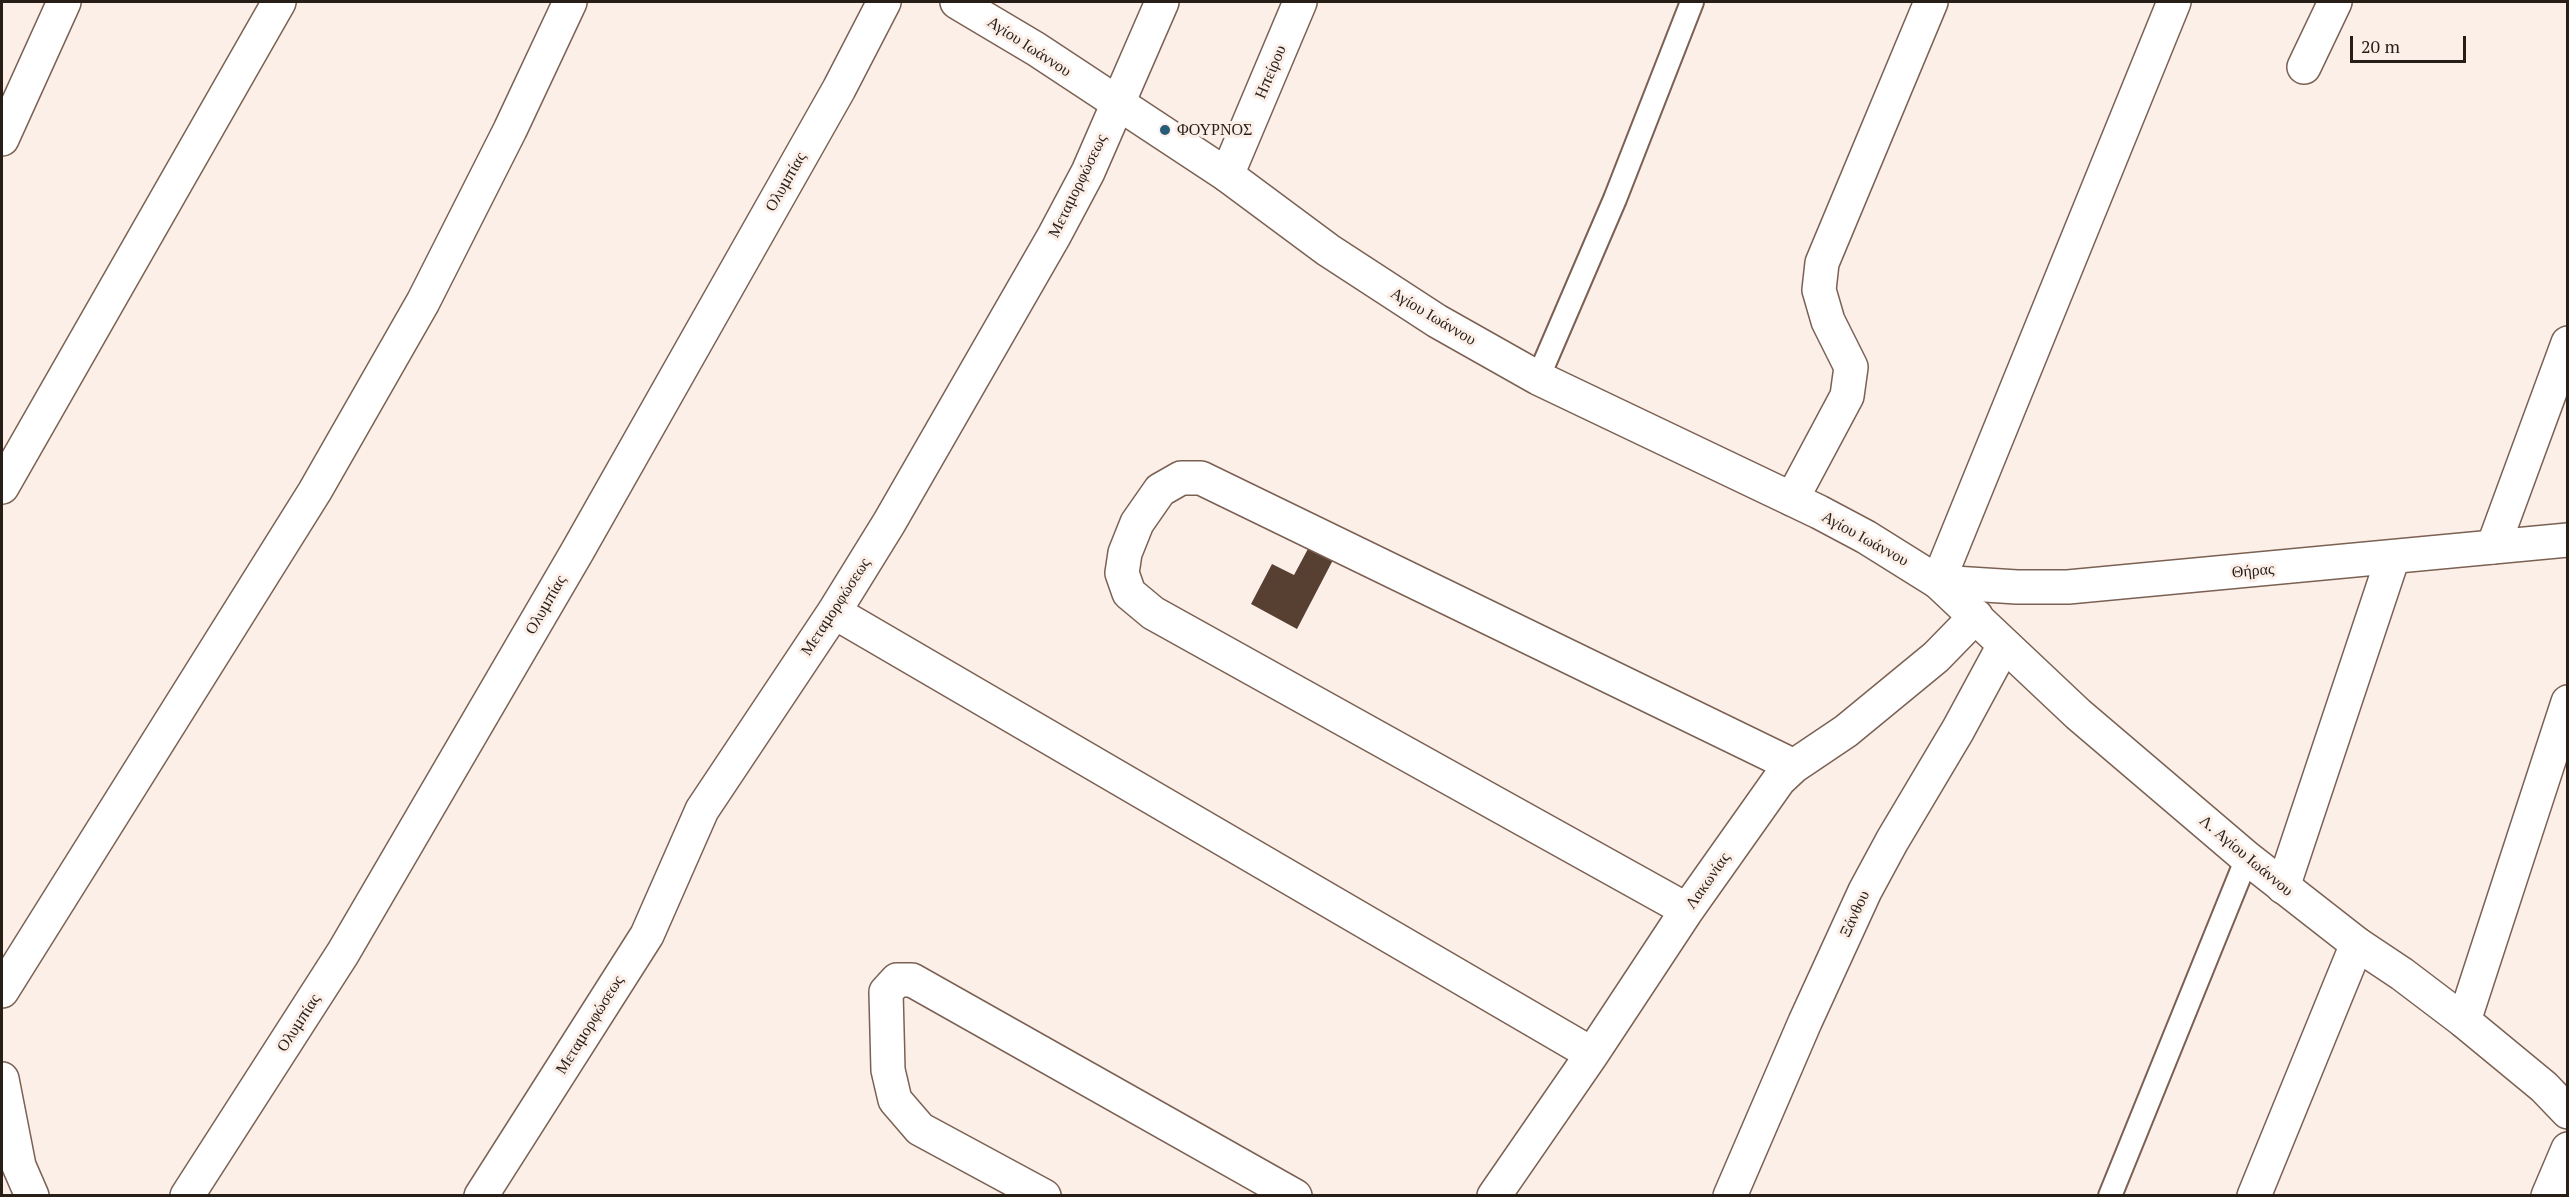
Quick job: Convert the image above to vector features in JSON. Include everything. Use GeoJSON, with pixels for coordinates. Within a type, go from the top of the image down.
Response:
{"type":"FeatureCollection","features":[{"type":"Feature","properties":{"kind":"street"},"geometry":{"type":"LineString","coordinates":[[2,139],[64,2]]}},
{"type":"Feature","properties":{"kind":"street"},"geometry":{"type":"LineString","coordinates":[[2,487],[279,2]]}},
{"type":"Feature","properties":{"kind":"street"},"geometry":{"type":"LineString","coordinates":[[2,991],[315,490],[423,302],[510,130],[570,2]]}},
{"type":"Feature","properties":{"kind":"street","name":"Ολυμπίας"},"geometry":{"type":"LineString","coordinates":[[187,1196],[367,912],[577,552],[839,89],[884,2]]}},
{"type":"Feature","properties":{"kind":"street","name":"Αγίου Ιωάννου"},"geometry":{"type":"LineString","coordinates":[[957,2],[1036,50],[1227,175],[1328,250],[1437,321],[1538,378],[1792,499],[1866,537],[1938,582]]}},
{"type":"Feature","properties":{"kind":"street","name":"Μεταμορφώσεως"},"geometry":{"type":"LineString","coordinates":[[481,1196],[647,935],[702,810],[834,612],[889,523],[1054,236],[1088,172],[1162,2]]}},
{"type":"Feature","properties":{"kind":"street","name":"Ηπείρου"},"geometry":{"type":"LineString","coordinates":[[1227,175],[1300,2]]}},
{"type":"Feature","properties":{"kind":"street"},"geometry":{"type":"LineString","coordinates":[[1792,499],[1847,396],[1851,367],[1828,321],[1819,290],[1822,263],[1931,2]]}},
{"type":"Feature","properties":{"kind":"street"},"geometry":{"type":"LineString","coordinates":[[1938,582],[2174,2]]}},
{"type":"Feature","properties":{"kind":"street"},"geometry":{"type":"LineString","coordinates":[[2304,68],[2335,2]]}},
{"type":"Feature","properties":{"kind":"street"},"geometry":{"type":"LineString","coordinates":[[2493,547],[2568,343]]}},
{"type":"Feature","properties":{"kind":"street"},"geometry":{"type":"LineString","coordinates":[[1687,910],[1153,612],[1129,593],[1122,573],[1125,553],[1137,523],[1160,490],[1181,478],[1201,478],[1794,766]]}},
{"type":"Feature","properties":{"kind":"street","name":"Θήρας"},"geometry":{"type":"LineString","coordinates":[[1938,582],[2017,587],[2068,587],[2568,540]]}},
{"type":"Feature","properties":{"kind":"street"},"geometry":{"type":"LineString","coordinates":[[2283,887],[2393,557]]}},
{"type":"Feature","properties":{"kind":"street","name":"Λ. Αγίου Ιωάννου"},"geometry":{"type":"LineString","coordinates":[[1938,582],[2079,714],[2247,858],[2357,944],[2402,974],[2464,1021],[2544,1087],[2568,1112]]}},
{"type":"Feature","properties":{"kind":"street"},"geometry":{"type":"LineString","coordinates":[[834,612],[1592,1054]]}},
{"type":"Feature","properties":{"kind":"street","name":"Λακωνίας"},"geometry":{"type":"LineString","coordinates":[[1494,1196],[1592,1054],[1687,910],[1779,780],[1794,766],[1846,731],[1936,657],[1976,616]]}},
{"type":"Feature","properties":{"kind":"street","name":"Ξάνθου"},"geometry":{"type":"LineString","coordinates":[[1730,1196],[1805,1022],[1865,891],[2004,645]]}},
{"type":"Feature","properties":{"kind":"street"},"geometry":{"type":"LineString","coordinates":[[2464,1021],[2568,702]]}},
{"type":"Feature","properties":{"kind":"street"},"geometry":{"type":"LineString","coordinates":[[2254,1196],[2357,944]]}},
{"type":"Feature","properties":{"kind":"street"},"geometry":{"type":"LineString","coordinates":[[1044,1196],[920,1129],[895,1100],[888,1070],[886,992],[897,980],[912,980],[1295,1196]]}},
{"type":"Feature","properties":{"kind":"street"},"geometry":{"type":"LineString","coordinates":[[2,1079],[19,1166],[32,1196]]}},
{"type":"Feature","properties":{"kind":"street"},"geometry":{"type":"LineString","coordinates":[[2548,1196],[2568,1149]]}},
{"type":"Feature","properties":{"kind":"street"},"geometry":{"type":"LineString","coordinates":[[3,1196],[19,1166]]}},
{"type":"Feature","properties":{"kind":"lane"},"geometry":{"type":"LineString","coordinates":[[1538,378],[1615,199],[1692,2]]}},
{"type":"Feature","properties":{"kind":"lane"},"geometry":{"type":"LineString","coordinates":[[2110,1196],[2247,858]]}},
{"type":"Feature","properties":{"kind":"building"},"geometry":{"type":"Polygon","coordinates":[[[1309,547],[1333,560],[1297,629],[1251,604],[1272,564],[1294,575],[1309,547]]]}},
{"type":"Feature","properties":{"kind":"place","name":"ΦΟΥΡΝΟΣ"},"geometry":{"type":"Point","coordinates":[1165,130]}}]}
